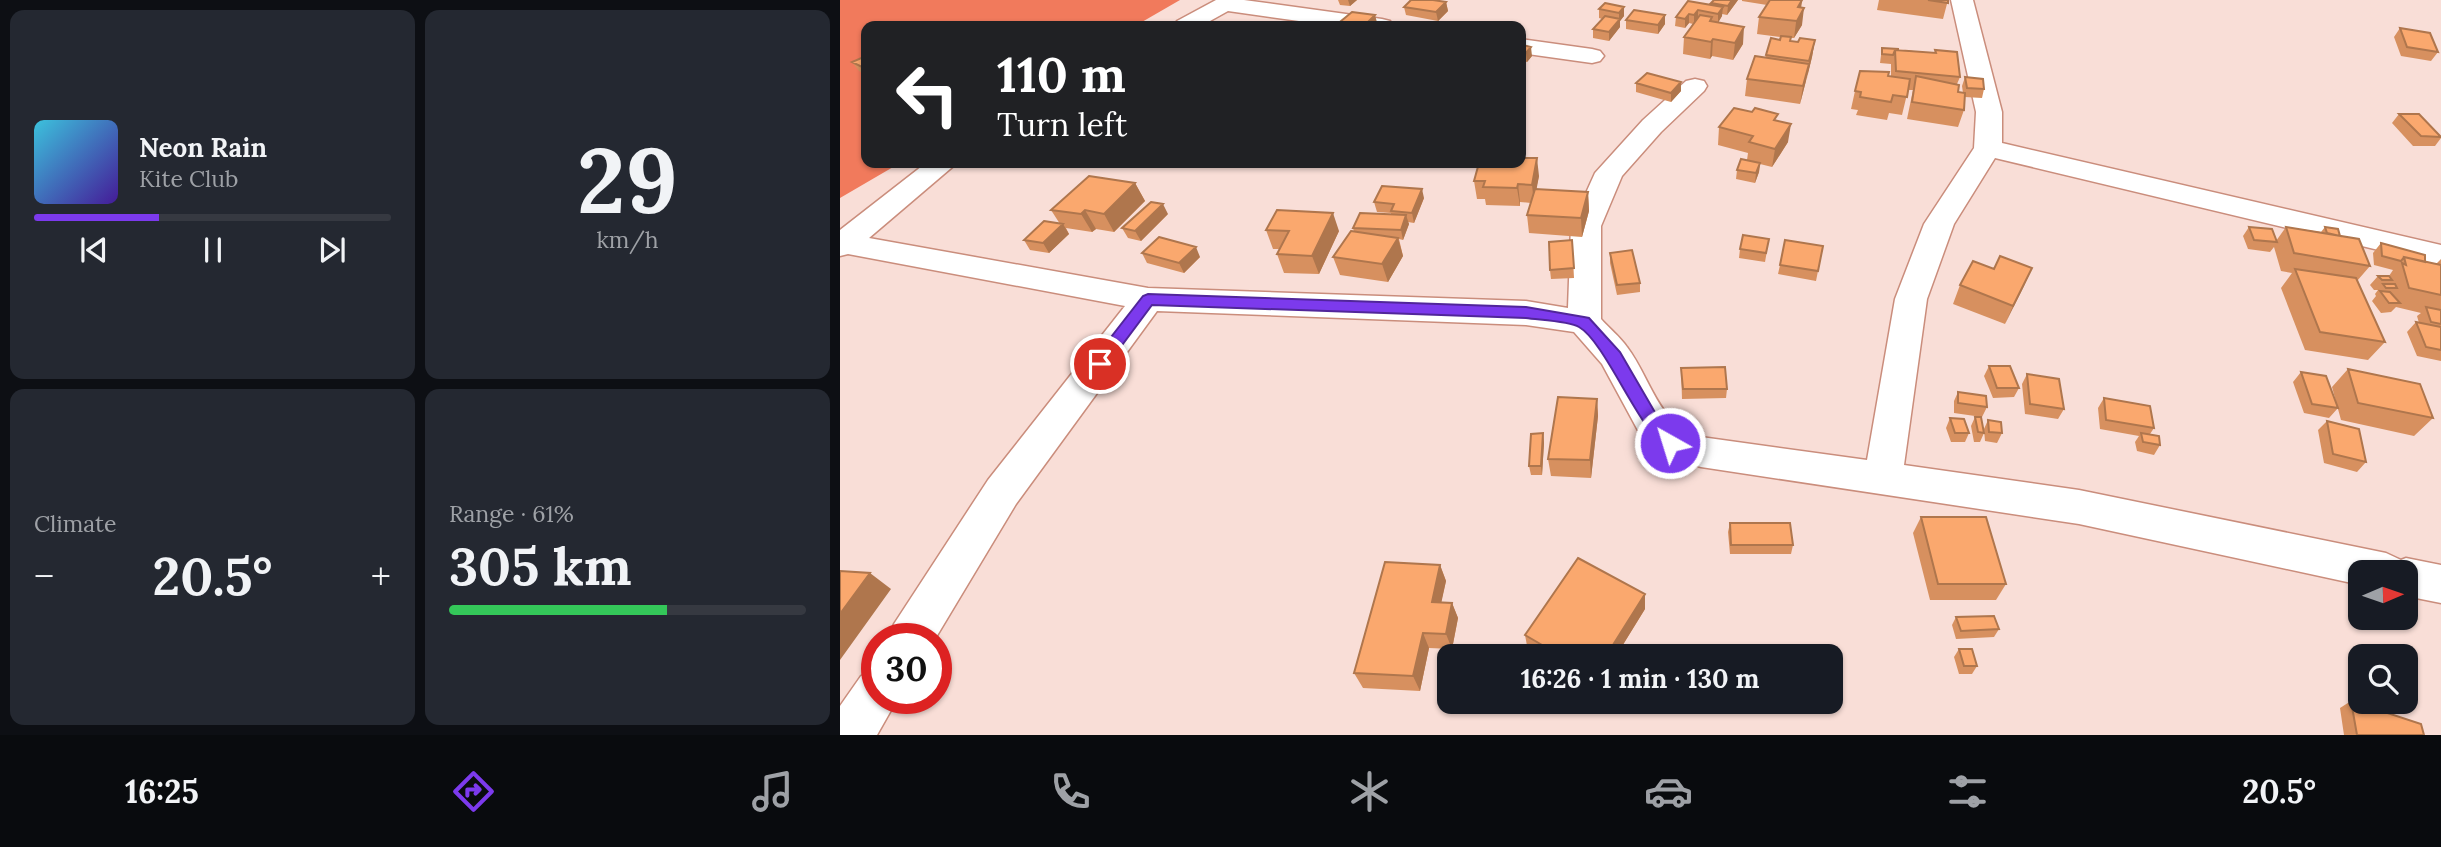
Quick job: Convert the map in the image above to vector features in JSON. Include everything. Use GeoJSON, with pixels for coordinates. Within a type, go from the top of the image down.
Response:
{"type":"FeatureCollection","features":[{"type":"Feature","properties":{"kind":"street"},"geometry":{"type":"LineString","coordinates":[[1883,479],[1912,299],[1938,224],[1988,148],[1989,112],[1962,0]]}},
{"type":"Feature","properties":{"kind":"street"},"geometry":{"type":"LineString","coordinates":[[1194,21],[1228,2],[1350,21]]}},
{"type":"Feature","properties":{"kind":"street"},"geometry":{"type":"LineString","coordinates":[[1526,47],[1592,56]]}},
{"type":"Feature","properties":{"kind":"street"},"geometry":{"type":"LineString","coordinates":[[1584,322],[1586,226],[1609,173],[1652,126],[1695,86]]}},
{"type":"Feature","properties":{"kind":"street"},"geometry":{"type":"LineString","coordinates":[[1988,148],[2441,255]]}},
{"type":"Feature","properties":{"kind":"street"},"geometry":{"type":"LineString","coordinates":[[842,245],[937,168]]}},
{"type":"Feature","properties":{"kind":"street"},"geometry":{"type":"LineString","coordinates":[[842,245],[1148,299],[1526,313],[1584,322],[1615,356],[1654,426],[1670,443],[1701,452],[2079,507],[2348,564]]}},
{"type":"Feature","properties":{"kind":"street"},"geometry":{"type":"LineString","coordinates":[[920,623],[1002,492],[1148,299]]}},
{"type":"Feature","properties":{"kind":"street"},"geometry":{"type":"LineString","coordinates":[[2418,579],[2441,584]]}},
{"type":"Feature","properties":{"kind":"street"},"geometry":{"type":"LineString","coordinates":[[849,735],[863,714]]}},
{"type":"Feature","properties":{"kind":"shaded area"},"geometry":{"type":"Polygon","coordinates":[[[840,0],[1180,0],[1144,21],[861,21],[861,168],[891,168],[840,198],[840,0]]]}},
{"type":"Feature","properties":{"kind":"building"},"geometry":{"type":"Polygon","coordinates":[[[1411,0],[1446,2],[1436,12],[1404,7],[1411,0]]]}},
{"type":"Feature","properties":{"kind":"building"},"geometry":{"type":"Polygon","coordinates":[[[1714,0],[1732,0],[1728,6],[1711,3],[1714,0]]]}},
{"type":"Feature","properties":{"kind":"building"},"geometry":{"type":"Polygon","coordinates":[[[1770,0],[1802,0],[1798,7],[1804,8],[1797,21],[1759,17],[1770,0]]]}},
{"type":"Feature","properties":{"kind":"building"},"geometry":{"type":"Polygon","coordinates":[[[1688,1],[1723,7],[1718,14],[1698,10],[1685,19],[1676,17],[1688,1]]]}},
{"type":"Feature","properties":{"kind":"building"},"geometry":{"type":"Polygon","coordinates":[[[1605,3],[1624,7],[1619,13],[1599,9],[1605,3]]]}},
{"type":"Feature","properties":{"kind":"building"},"geometry":{"type":"Polygon","coordinates":[[[1634,10],[1665,15],[1658,25],[1626,20],[1634,10]]]}},
{"type":"Feature","properties":{"kind":"building"},"geometry":{"type":"Polygon","coordinates":[[[1352,12],[1375,15],[1369,21],[1341,21],[1352,12]]]}},
{"type":"Feature","properties":{"kind":"building"},"geometry":{"type":"Polygon","coordinates":[[[1700,15],[1712,17],[1710,21],[1744,27],[1735,43],[1684,37],[1700,15]]]}},
{"type":"Feature","properties":{"kind":"building"},"geometry":{"type":"Polygon","coordinates":[[[1605,16],[1620,19],[1609,32],[1593,29],[1605,16]]]}},
{"type":"Feature","properties":{"kind":"building"},"geometry":{"type":"Polygon","coordinates":[[[2400,28],[2430,33],[2438,52],[2407,47],[2400,28]]]}},
{"type":"Feature","properties":{"kind":"building"},"geometry":{"type":"Polygon","coordinates":[[[1781,36],[1791,37],[1790,41],[1798,42],[1800,38],[1815,40],[1809,61],[1766,55],[1771,38],[1780,40],[1781,36]]]}},
{"type":"Feature","properties":{"kind":"building"},"geometry":{"type":"Polygon","coordinates":[[[1882,48],[1898,50],[1895,50],[1893,55],[1882,54],[1882,48]]]}},
{"type":"Feature","properties":{"kind":"building"},"geometry":{"type":"Polygon","coordinates":[[[1895,50],[1957,52],[1960,77],[1896,71],[1895,50]]]}},
{"type":"Feature","properties":{"kind":"building"},"geometry":{"type":"Polygon","coordinates":[[[1755,56],[1809,64],[1803,86],[1747,79],[1755,56]]]}},
{"type":"Feature","properties":{"kind":"building"},"geometry":{"type":"Polygon","coordinates":[[[861,58],[861,66],[852,62],[861,58]]]}},
{"type":"Feature","properties":{"kind":"building"},"geometry":{"type":"Polygon","coordinates":[[[1860,71],[1889,72],[1888,76],[1910,79],[1907,97],[1893,95],[1891,102],[1860,97],[1861,92],[1855,91],[1860,71]]]}},
{"type":"Feature","properties":{"kind":"building"},"geometry":{"type":"Polygon","coordinates":[[[1647,73],[1681,82],[1671,93],[1636,83],[1647,73]]]}},
{"type":"Feature","properties":{"kind":"building"},"geometry":{"type":"Polygon","coordinates":[[[1916,76],[1959,85],[1958,92],[1965,93],[1964,110],[1912,102],[1916,76]]]}},
{"type":"Feature","properties":{"kind":"building"},"geometry":{"type":"Polygon","coordinates":[[[1965,77],[1983,79],[1984,89],[1967,88],[1965,77]]]}},
{"type":"Feature","properties":{"kind":"building"},"geometry":{"type":"Polygon","coordinates":[[[1734,108],[1752,112],[1755,108],[1778,114],[1774,120],[1791,124],[1775,149],[1749,142],[1753,136],[1719,127],[1734,108]]]}},
{"type":"Feature","properties":{"kind":"building"},"geometry":{"type":"Polygon","coordinates":[[[2399,114],[2419,114],[2441,137],[2421,136],[2399,114]]]}},
{"type":"Feature","properties":{"kind":"building"},"geometry":{"type":"Polygon","coordinates":[[[1526,158],[1537,158],[1532,185],[1518,184],[1517,188],[1483,187],[1485,181],[1474,181],[1478,168],[1526,168],[1526,158]]]}},
{"type":"Feature","properties":{"kind":"building"},"geometry":{"type":"Polygon","coordinates":[[[1741,159],[1760,163],[1756,173],[1737,170],[1741,159]]]}},
{"type":"Feature","properties":{"kind":"building"},"geometry":{"type":"Polygon","coordinates":[[[1089,176],[1135,183],[1104,214],[1085,210],[1081,214],[1051,210],[1089,176]]]}},
{"type":"Feature","properties":{"kind":"building"},"geometry":{"type":"Polygon","coordinates":[[[1382,186],[1422,189],[1412,213],[1391,211],[1394,204],[1374,202],[1382,186]]]}},
{"type":"Feature","properties":{"kind":"building"},"geometry":{"type":"Polygon","coordinates":[[[1535,189],[1588,192],[1581,218],[1527,215],[1535,189]]]}},
{"type":"Feature","properties":{"kind":"building"},"geometry":{"type":"Polygon","coordinates":[[[1151,202],[1163,204],[1135,231],[1122,228],[1151,202]]]}},
{"type":"Feature","properties":{"kind":"building"},"geometry":{"type":"Polygon","coordinates":[[[1277,210],[1333,213],[1312,256],[1277,254],[1289,231],[1266,230],[1277,210]]]}},
{"type":"Feature","properties":{"kind":"building"},"geometry":{"type":"Polygon","coordinates":[[[1360,213],[1406,215],[1401,230],[1353,228],[1360,213]]]}},
{"type":"Feature","properties":{"kind":"building"},"geometry":{"type":"Polygon","coordinates":[[[1044,221],[1063,224],[1043,243],[1024,240],[1044,221]]]}},
{"type":"Feature","properties":{"kind":"building"},"geometry":{"type":"Polygon","coordinates":[[[2249,227],[2272,229],[2277,242],[2254,240],[2249,227]]]}},
{"type":"Feature","properties":{"kind":"building"},"geometry":{"type":"Polygon","coordinates":[[[2286,227],[2359,239],[2370,266],[2294,253],[2286,227]]]}},
{"type":"Feature","properties":{"kind":"building"},"geometry":{"type":"Polygon","coordinates":[[[2325,227],[2338,229],[2340,236],[2327,233],[2325,227]]]}},
{"type":"Feature","properties":{"kind":"building"},"geometry":{"type":"Polygon","coordinates":[[[1351,231],[1398,238],[1382,264],[1333,257],[1351,231]]]}},
{"type":"Feature","properties":{"kind":"building"},"geometry":{"type":"Polygon","coordinates":[[[1743,235],[1769,239],[1766,253],[1740,249],[1743,235]]]}},
{"type":"Feature","properties":{"kind":"building"},"geometry":{"type":"Polygon","coordinates":[[[1159,237],[1196,247],[1179,263],[1142,253],[1159,237]]]}},
{"type":"Feature","properties":{"kind":"building"},"geometry":{"type":"Polygon","coordinates":[[[1572,240],[1574,268],[1550,270],[1549,242],[1572,240]]]}},
{"type":"Feature","properties":{"kind":"building"},"geometry":{"type":"Polygon","coordinates":[[[1785,240],[1823,246],[1818,271],[1780,265],[1785,240]]]}},
{"type":"Feature","properties":{"kind":"building"},"geometry":{"type":"Polygon","coordinates":[[[2381,243],[2425,255],[2425,262],[2404,257],[2401,261],[2382,256],[2381,243]]]}},
{"type":"Feature","properties":{"kind":"building"},"geometry":{"type":"Polygon","coordinates":[[[1632,250],[1640,283],[1617,285],[1610,253],[1632,250]]]}},
{"type":"Feature","properties":{"kind":"building"},"geometry":{"type":"Polygon","coordinates":[[[2000,256],[2032,268],[2013,306],[1960,285],[1973,261],[1994,269],[2000,256]]]}},
{"type":"Feature","properties":{"kind":"building"},"geometry":{"type":"Polygon","coordinates":[[[2404,257],[2441,265],[2441,295],[2409,288],[2402,263],[2406,265],[2404,257]]]}},
{"type":"Feature","properties":{"kind":"building"},"geometry":{"type":"Polygon","coordinates":[[[2295,269],[2356,278],[2385,342],[2320,332],[2295,269]]]}},
{"type":"Feature","properties":{"kind":"building"},"geometry":{"type":"Polygon","coordinates":[[[2378,276],[2389,276],[2392,280],[2382,280],[2378,276]]]}},
{"type":"Feature","properties":{"kind":"building"},"geometry":{"type":"Polygon","coordinates":[[[2383,284],[2395,284],[2397,288],[2386,288],[2383,284]]]}},
{"type":"Feature","properties":{"kind":"building"},"geometry":{"type":"Polygon","coordinates":[[[2380,291],[2390,292],[2400,303],[2389,303],[2380,291]]]}},
{"type":"Feature","properties":{"kind":"building"},"geometry":{"type":"Polygon","coordinates":[[[2426,307],[2441,310],[2441,324],[2431,322],[2426,307]]]}},
{"type":"Feature","properties":{"kind":"building"},"geometry":{"type":"Polygon","coordinates":[[[2416,322],[2441,327],[2441,350],[2426,347],[2416,322]]]}},
{"type":"Feature","properties":{"kind":"building"},"geometry":{"type":"Polygon","coordinates":[[[1989,366],[2010,366],[2019,388],[1997,388],[1989,366]]]}},
{"type":"Feature","properties":{"kind":"building"},"geometry":{"type":"Polygon","coordinates":[[[1725,367],[1727,389],[1683,389],[1681,368],[1725,367]]]}},
{"type":"Feature","properties":{"kind":"building"},"geometry":{"type":"Polygon","coordinates":[[[2348,369],[2420,384],[2433,418],[2358,403],[2348,369]]]}},
{"type":"Feature","properties":{"kind":"building"},"geometry":{"type":"Polygon","coordinates":[[[2301,372],[2326,376],[2338,408],[2312,404],[2301,372]]]}},
{"type":"Feature","properties":{"kind":"building"},"geometry":{"type":"Polygon","coordinates":[[[2027,374],[2059,379],[2064,409],[2030,404],[2027,374]]]}},
{"type":"Feature","properties":{"kind":"building"},"geometry":{"type":"Polygon","coordinates":[[[1958,392],[1986,396],[1987,407],[1958,403],[1958,392]]]}},
{"type":"Feature","properties":{"kind":"building"},"geometry":{"type":"Polygon","coordinates":[[[1558,397],[1597,399],[1590,460],[1548,459],[1558,397]]]}},
{"type":"Feature","properties":{"kind":"building"},"geometry":{"type":"Polygon","coordinates":[[[2104,398],[2150,406],[2154,428],[2106,420],[2104,398]]]}},
{"type":"Feature","properties":{"kind":"building"},"geometry":{"type":"Polygon","coordinates":[[[1975,417],[1981,417],[1984,433],[1978,432],[1975,417]]]}},
{"type":"Feature","properties":{"kind":"building"},"geometry":{"type":"Polygon","coordinates":[[[1950,418],[1964,419],[1969,433],[1955,433],[1950,418]]]}},
{"type":"Feature","properties":{"kind":"building"},"geometry":{"type":"Polygon","coordinates":[[[1988,420],[2001,422],[2002,433],[1989,432],[1988,420]]]}},
{"type":"Feature","properties":{"kind":"building"},"geometry":{"type":"Polygon","coordinates":[[[2327,421],[2359,429],[2366,462],[2333,454],[2327,421]]]}},
{"type":"Feature","properties":{"kind":"building"},"geometry":{"type":"Polygon","coordinates":[[[1543,433],[1541,466],[1529,466],[1531,434],[1543,433]]]}},
{"type":"Feature","properties":{"kind":"building"},"geometry":{"type":"Polygon","coordinates":[[[2141,433],[2159,436],[2160,445],[2143,442],[2141,433]]]}},
{"type":"Feature","properties":{"kind":"building"},"geometry":{"type":"Polygon","coordinates":[[[1921,517],[1986,517],[2006,584],[1938,584],[1921,517]]]}},
{"type":"Feature","properties":{"kind":"building"},"geometry":{"type":"Polygon","coordinates":[[[1730,523],[1790,523],[1793,545],[1731,545],[1730,523]]]}},
{"type":"Feature","properties":{"kind":"building"},"geometry":{"type":"Polygon","coordinates":[[[1578,558],[1645,594],[1614,644],[1540,644],[1525,635],[1578,558]]]}},
{"type":"Feature","properties":{"kind":"building"},"geometry":{"type":"Polygon","coordinates":[[[1385,562],[1440,565],[1432,602],[1452,603],[1446,634],[1423,633],[1413,676],[1354,673],[1385,562]]]}},
{"type":"Feature","properties":{"kind":"building"},"geometry":{"type":"Polygon","coordinates":[[[840,571],[870,573],[840,614],[840,571]]]}},
{"type":"Feature","properties":{"kind":"building"},"geometry":{"type":"Polygon","coordinates":[[[1994,616],[1999,629],[1961,631],[1956,617],[1994,616]]]}},
{"type":"Feature","properties":{"kind":"building"},"geometry":{"type":"Polygon","coordinates":[[[1959,649],[1972,649],[1977,666],[1964,666],[1959,649]]]}},
{"type":"Feature","properties":{"kind":"building"},"geometry":{"type":"Polygon","coordinates":[[[2353,714],[2391,714],[2421,724],[2424,735],[2357,735],[2353,714]]]}},
{"type":"Feature","properties":{"kind":"route"},"geometry":{"type":"LineString","coordinates":[[1100,364],[1148,299],[1526,313],[1584,322],[1615,356],[1654,426],[1670,443]]}}]}
